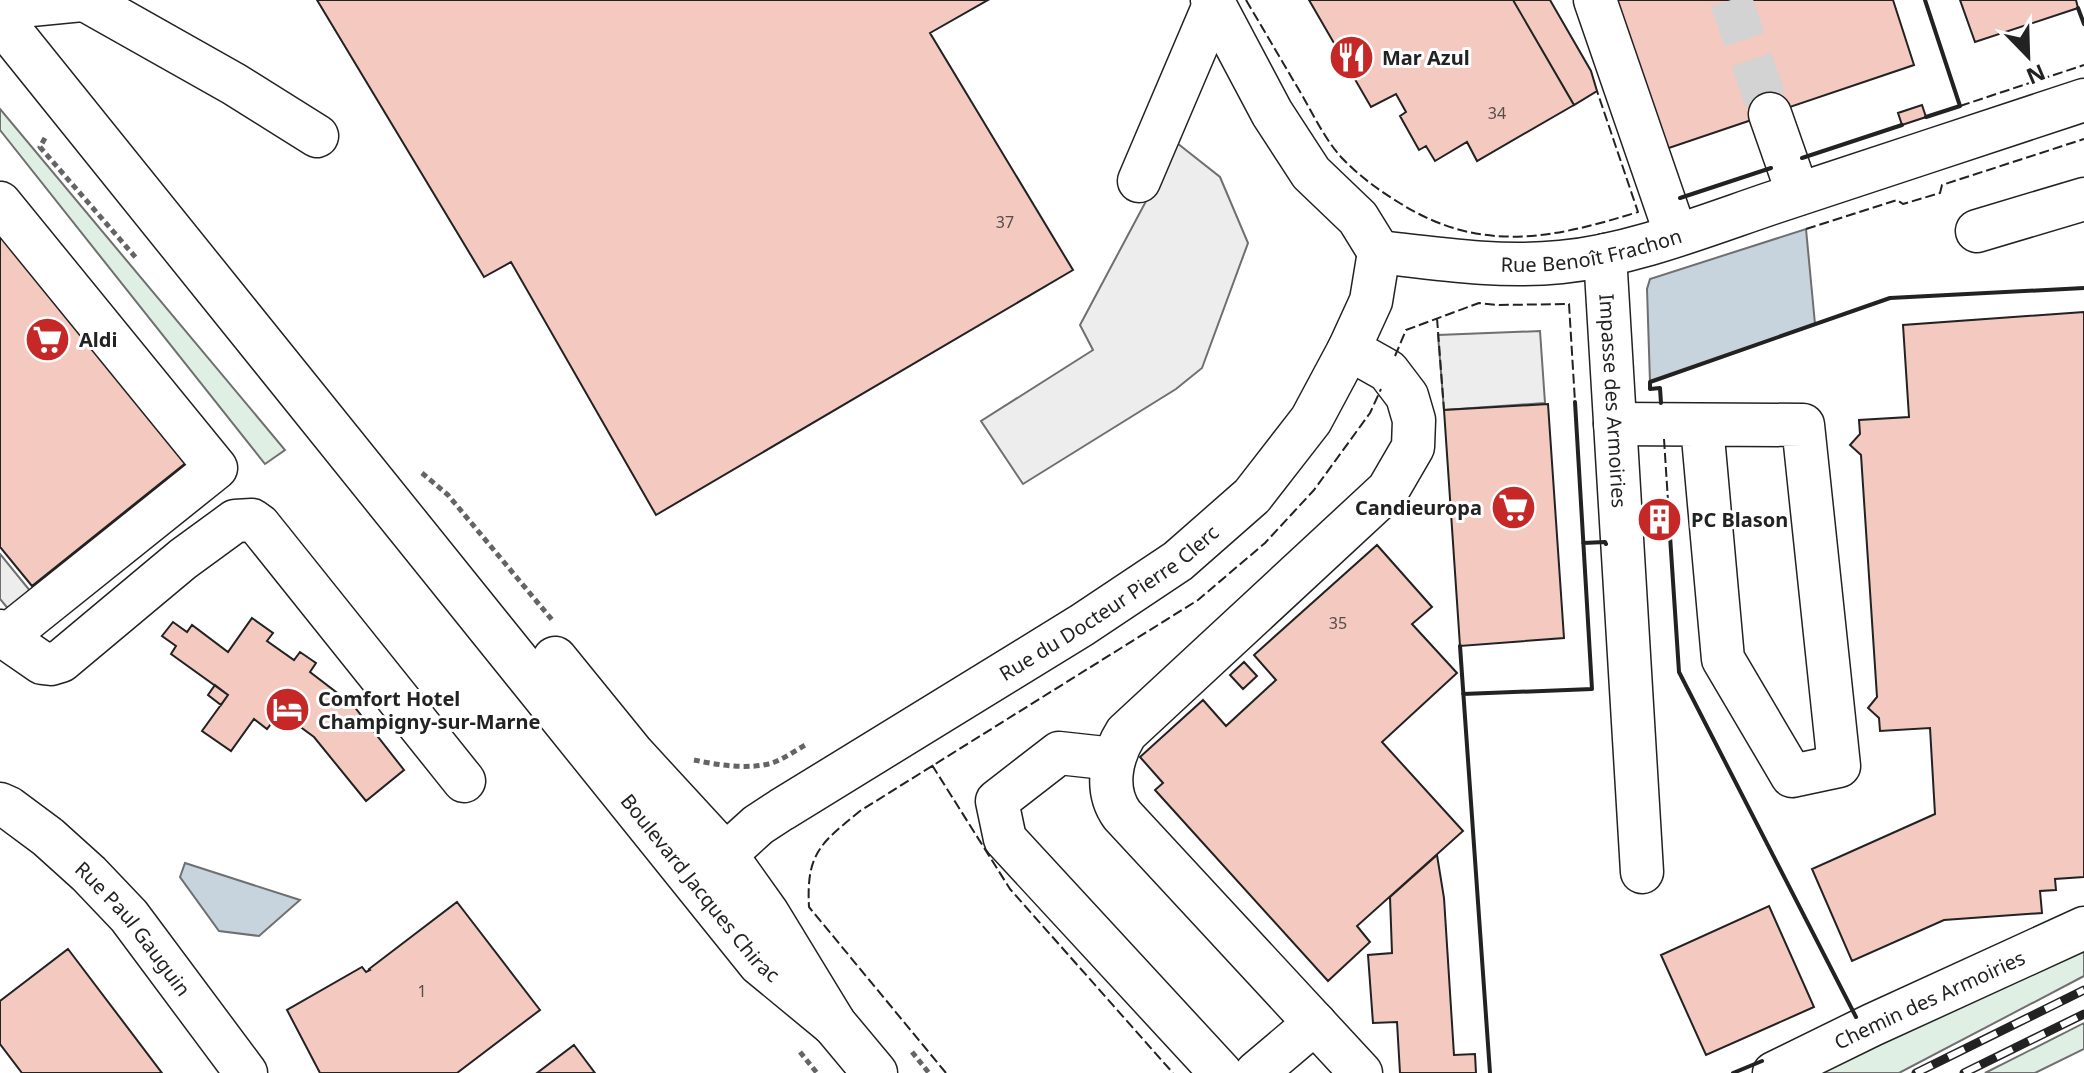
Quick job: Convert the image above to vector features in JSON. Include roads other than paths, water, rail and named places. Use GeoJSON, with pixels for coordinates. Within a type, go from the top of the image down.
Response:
{"type":"FeatureCollection","features":[{"type":"Feature","properties":{"kind":"main road"},"geometry":{"type":"LineString","coordinates":[[0,19],[487,623],[594,731]]}},
{"type":"Feature","properties":{"kind":"main road"},"geometry":{"type":"LineString","coordinates":[[402,516],[523,619],[594,731]]}},
{"type":"Feature","properties":{"kind":"main road"},"geometry":{"type":"LineString","coordinates":[[487,623],[570,705],[710,872]]}},
{"type":"Feature","properties":{"kind":"main road","name":"Boulevard Jacques Chirac"},"geometry":{"type":"LineString","coordinates":[[594,731],[633,755],[710,872],[760,963],[834,1024],[875,1073]]}},
{"type":"Feature","properties":{"kind":"street"},"geometry":{"type":"LineString","coordinates":[[0,8],[83,0],[234,84],[317,136]]}},
{"type":"Feature","properties":{"kind":"street"},"geometry":{"type":"LineString","coordinates":[[1595,0],[1676,235]]}},
{"type":"Feature","properties":{"kind":"street"},"geometry":{"type":"LineString","coordinates":[[1139,181],[1213,2]]}},
{"type":"Feature","properties":{"kind":"street"},"geometry":{"type":"LineString","coordinates":[[1213,2],[1272,113],[1311,173],[1358,218],[1379,252]]}},
{"type":"Feature","properties":{"kind":"street","name":"Rue Benoît Frachon"},"geometry":{"type":"LineString","coordinates":[[1379,252],[1471,263],[1522,264],[1563,262],[1605,255],[1676,235],[2084,100]]}},
{"type":"Feature","properties":{"kind":"street"},"geometry":{"type":"LineString","coordinates":[[1770,114],[1798,194]]}},
{"type":"Feature","properties":{"kind":"street"},"geometry":{"type":"LineString","coordinates":[[1977,231],[2084,199]]}},
{"type":"Feature","properties":{"kind":"street"},"geometry":{"type":"LineString","coordinates":[[0,203],[216,468],[2,634],[42,663],[61,661],[183,559],[235,521],[252,520],[464,781]]}},
{"type":"Feature","properties":{"kind":"street","name":"Rue du Docteur Pierre Clerc"},"geometry":{"type":"LineString","coordinates":[[710,872],[758,825],[1082,625],[1178,561],[1252,496],[1311,420],[1349,349],[1371,301],[1379,252]]}},
{"type":"Feature","properties":{"kind":"street","name":"Impasse des Armoiries"},"geometry":{"type":"LineString","coordinates":[[1605,255],[1642,872]]}},
{"type":"Feature","properties":{"kind":"street"},"geometry":{"type":"LineString","coordinates":[[1349,349],[1388,371],[1407,396],[1414,420],[1413,447],[1388,490],[1135,723],[1118,746],[1111,782],[1112,797],[1122,815],[1361,1073]]}},
{"type":"Feature","properties":{"kind":"street"},"geometry":{"type":"LineString","coordinates":[[1615,424],[1803,425],[1839,766],[1792,776],[1723,659],[1702,426]]}},
{"type":"Feature","properties":{"kind":"street"},"geometry":{"type":"LineString","coordinates":[[1114,759],[1059,753],[997,801],[1005,839],[1221,1073]]}},
{"type":"Feature","properties":{"kind":"street","name":"Rue Paul Gauguin"},"geometry":{"type":"LineString","coordinates":[[0,804],[48,837],[129,916],[246,1073]]}},
{"type":"Feature","properties":{"kind":"street","name":"Chemin des Armoiries"},"geometry":{"type":"LineString","coordinates":[[1774,1073],[2084,928]]}},
{"type":"Feature","properties":{"kind":"street"},"geometry":{"type":"LineString","coordinates":[[1256,1073],[1315,1023]]}},
{"type":"Feature","properties":{"kind":"tunnel"},"geometry":{"type":"LineString","coordinates":[[1731,0],[1770,114]]}},
{"type":"Feature","properties":{"kind":"railway"},"geometry":{"type":"LineString","coordinates":[[1916,1073],[2084,990]]}},
{"type":"Feature","properties":{"kind":"railway"},"geometry":{"type":"LineString","coordinates":[[1964,1073],[2084,1014]]}},
{"type":"Feature","properties":{"kind":"place","name":"Mar Azul"},"geometry":{"type":"Point","coordinates":[1351,57]}},
{"type":"Feature","properties":{"kind":"place","name":"Aldi"},"geometry":{"type":"Point","coordinates":[48,339]}},
{"type":"Feature","properties":{"kind":"place","name":"Candieuropa"},"geometry":{"type":"Point","coordinates":[1513,507]}},
{"type":"Feature","properties":{"kind":"place","name":"PC Blason"},"geometry":{"type":"Point","coordinates":[1660,519]}},
{"type":"Feature","properties":{"kind":"place","name":"Comfort Hotel Champigny-sur-Marne"},"geometry":{"type":"Point","coordinates":[287,709]}}]}
